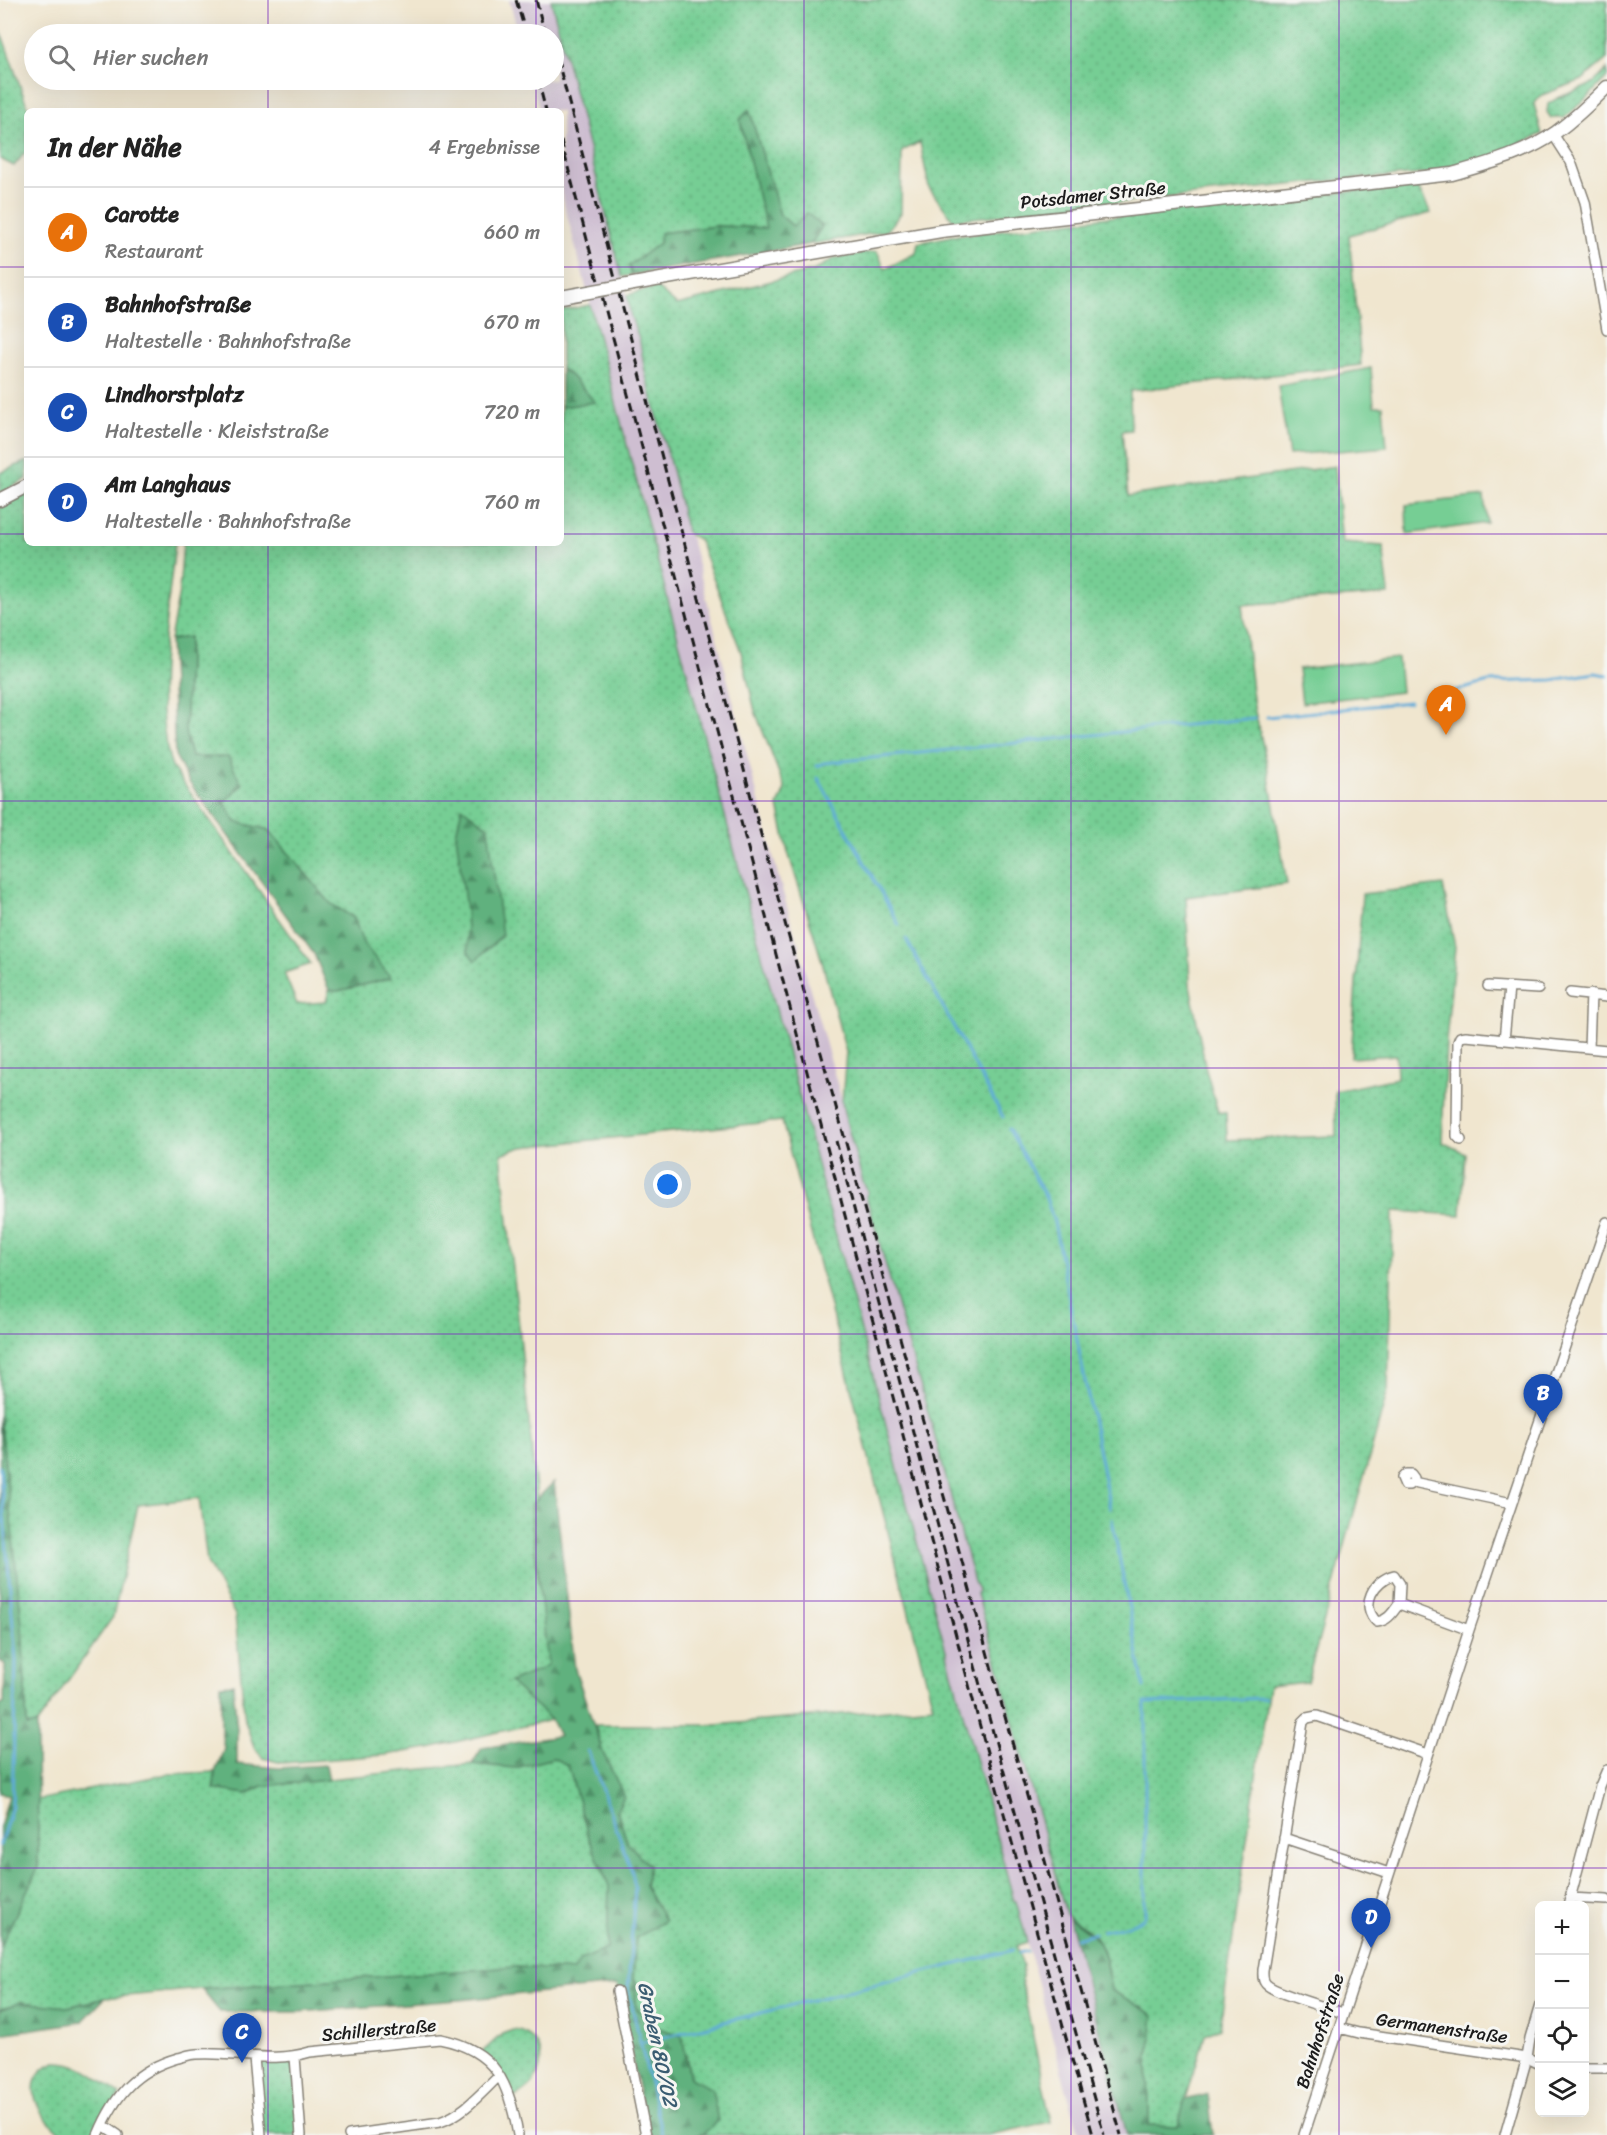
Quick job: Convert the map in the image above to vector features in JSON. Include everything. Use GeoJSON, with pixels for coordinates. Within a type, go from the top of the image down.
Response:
{"type":"FeatureCollection","features":[{"type":"Feature","properties":{"kind":"street","name":"Potsdamer Straße"},"geometry":{"type":"LineString","coordinates":[[564,296],[941,231],[1452,174],[1513,154],[1553,134],[1581,113],[1607,87]]}},
{"type":"Feature","properties":{"kind":"street"},"geometry":{"type":"LineString","coordinates":[[1553,134],[1570,162],[1585,202],[1607,329]]}},
{"type":"Feature","properties":{"kind":"street"},"geometry":{"type":"LineString","coordinates":[[0,500],[24,488]]}},
{"type":"Feature","properties":{"kind":"street"},"geometry":{"type":"LineString","coordinates":[[1488,986],[1538,989]]}},
{"type":"Feature","properties":{"kind":"street"},"geometry":{"type":"LineString","coordinates":[[1504,1040],[1509,988]]}},
{"type":"Feature","properties":{"kind":"street"},"geometry":{"type":"LineString","coordinates":[[1570,993],[1607,997]]}},
{"type":"Feature","properties":{"kind":"street"},"geometry":{"type":"LineString","coordinates":[[1589,1048],[1591,996]]}},
{"type":"Feature","properties":{"kind":"street"},"geometry":{"type":"LineString","coordinates":[[1461,1140],[1457,1136],[1458,1039],[1466,1036],[1607,1050]]}},
{"type":"Feature","properties":{"kind":"street","name":"Bahnhofstraße"},"geometry":{"type":"LineString","coordinates":[[1304,2135],[1469,1630],[1607,1222]]}},
{"type":"Feature","properties":{"kind":"street"},"geometry":{"type":"LineString","coordinates":[[1413,1482],[1512,1503]]}},
{"type":"Feature","properties":{"kind":"street"},"geometry":{"type":"LineString","coordinates":[[1394,1575],[1401,1584],[1399,1604],[1387,1619],[1377,1622],[1372,1617],[1369,1601],[1376,1584],[1394,1575]]}},
{"type":"Feature","properties":{"kind":"street"},"geometry":{"type":"LineString","coordinates":[[1399,1604],[1469,1630]]}},
{"type":"Feature","properties":{"kind":"street"},"geometry":{"type":"LineString","coordinates":[[1343,2013],[1279,1991],[1267,1986],[1263,1980],[1303,1722],[1307,1718],[1317,1716],[1428,1754]]}},
{"type":"Feature","properties":{"kind":"street"},"geometry":{"type":"LineString","coordinates":[[1569,1901],[1606,1774]]}},
{"type":"Feature","properties":{"kind":"street"},"geometry":{"type":"LineString","coordinates":[[1284,1838],[1389,1873]]}},
{"type":"Feature","properties":{"kind":"street"},"geometry":{"type":"LineString","coordinates":[[1588,1901],[1607,1900]]}},
{"type":"Feature","properties":{"kind":"street"},"geometry":{"type":"LineString","coordinates":[[616,1991],[646,2135]]}},
{"type":"Feature","properties":{"kind":"street"},"geometry":{"type":"LineString","coordinates":[[1505,2135],[1527,2058],[1538,2009]]}},
{"type":"Feature","properties":{"kind":"street","name":"Germanenstraße"},"geometry":{"type":"LineString","coordinates":[[1339,2028],[1527,2058],[1537,2063]]}},
{"type":"Feature","properties":{"kind":"street","name":"Schillerstraße"},"geometry":{"type":"LineString","coordinates":[[98,2135],[122,2094],[141,2073],[168,2061],[194,2054],[254,2058],[295,2057],[310,2052],[440,2039],[461,2043],[479,2053],[499,2076],[511,2101],[518,2135]]}},
{"type":"Feature","properties":{"kind":"street"},"geometry":{"type":"LineString","coordinates":[[295,2057],[301,2135]]}},
{"type":"Feature","properties":{"kind":"street"},"geometry":{"type":"LineString","coordinates":[[254,2058],[261,2135]]}},
{"type":"Feature","properties":{"kind":"street"},"geometry":{"type":"LineString","coordinates":[[1589,2068],[1607,2068]]}},
{"type":"Feature","properties":{"kind":"street"},"geometry":{"type":"LineString","coordinates":[[349,2135],[450,2119],[459,2114],[499,2076]]}},
{"type":"Feature","properties":{"kind":"street"},"geometry":{"type":"LineString","coordinates":[[103,2125],[118,2135]]}},
{"type":"Feature","properties":{"kind":"shaded area"},"geometry":{"type":"Polygon","coordinates":[[[509,0],[551,0],[557,24],[516,24],[509,0]]]}},
{"type":"Feature","properties":{"kind":"shaded area"},"geometry":{"type":"Polygon","coordinates":[[[564,50],[627,295],[628,307],[640,342],[645,372],[687,533],[692,542],[778,875],[795,935],[800,944],[799,950],[868,1192],[866,1196],[978,1590],[977,1594],[1074,1937],[1127,2135],[1080,2135],[1066,2088],[932,1599],[564,204],[564,108],[539,108],[534,90],[564,90],[564,50]]]}},
{"type":"Feature","properties":{"kind":"green space"},"geometry":{"type":"Polygon","coordinates":[[[551,0],[1607,0],[1607,59],[1582,80],[1542,95],[1534,104],[1542,134],[1476,163],[1437,173],[1337,180],[953,220],[929,188],[920,142],[902,151],[901,213],[887,231],[811,244],[822,226],[793,226],[780,215],[749,110],[740,121],[767,228],[717,226],[660,233],[659,243],[629,266],[632,275],[622,277],[564,51],[564,24],[557,24],[551,0]]]}},
{"type":"Feature","properties":{"kind":"green space"},"geometry":{"type":"Polygon","coordinates":[[[0,29],[28,108],[24,108],[24,154],[14,166],[0,159],[0,29]]]}},
{"type":"Feature","properties":{"kind":"green space"},"geometry":{"type":"Polygon","coordinates":[[[1607,69],[1607,77],[1564,118],[1551,118],[1547,112],[1548,104],[1593,83],[1607,69]]]}},
{"type":"Feature","properties":{"kind":"green space"},"geometry":{"type":"Polygon","coordinates":[[[749,109],[780,215],[793,226],[807,213],[822,226],[811,244],[632,275],[629,266],[659,243],[660,233],[717,226],[766,228],[740,120],[749,109]]]}},
{"type":"Feature","properties":{"kind":"green space"},"geometry":{"type":"Polygon","coordinates":[[[1417,186],[1431,213],[1349,235],[1361,365],[1130,391],[1131,430],[1122,431],[1128,496],[1335,466],[1342,543],[1383,546],[1389,594],[1242,605],[1254,707],[1266,759],[1287,884],[1186,897],[1190,985],[1206,1070],[1218,1112],[1226,1113],[1227,1140],[1336,1136],[1335,1091],[1397,1078],[1396,1055],[1351,1058],[1362,894],[1443,885],[1455,947],[1446,1041],[1442,1142],[1465,1153],[1461,1215],[1393,1211],[1388,1390],[1307,1682],[1269,1686],[1220,2028],[1205,2035],[1178,2126],[1149,2125],[1148,2065],[1153,2015],[1111,1990],[1105,1959],[1099,1944],[1090,1932],[1066,1914],[977,1594],[978,1590],[866,1196],[868,1192],[863,1182],[844,1113],[842,1102],[846,1052],[821,958],[788,852],[778,806],[785,789],[755,711],[741,652],[699,540],[687,533],[627,295],[656,287],[677,305],[815,270],[835,258],[877,251],[885,269],[916,253],[918,243],[951,236],[1260,199],[1417,186]]]}},
{"type":"Feature","properties":{"kind":"green space"},"geometry":{"type":"Polygon","coordinates":[[[590,305],[932,1599],[1027,1942],[1016,1946],[1023,1966],[1022,1985],[1051,2122],[987,2135],[702,2135],[682,2036],[659,2028],[636,2008],[636,1981],[633,1980],[636,1937],[664,1921],[645,1886],[649,1866],[627,1842],[617,1810],[624,1796],[603,1753],[595,1725],[715,1725],[933,1706],[782,1121],[522,1147],[501,1154],[537,1499],[530,1507],[549,1664],[511,1682],[551,1720],[429,1748],[385,1755],[282,1763],[263,1758],[254,1747],[245,1721],[235,1615],[207,1562],[199,1498],[138,1505],[113,1617],[37,1724],[27,1726],[22,1625],[0,1415],[0,505],[24,493],[24,546],[175,546],[161,685],[162,713],[172,767],[311,964],[284,973],[297,1004],[326,1002],[329,990],[338,991],[391,978],[362,943],[354,918],[331,904],[269,830],[236,822],[191,757],[185,732],[189,638],[170,640],[179,592],[183,546],[564,546],[564,407],[595,402],[564,371],[564,310],[590,305]]]}},
{"type":"Feature","properties":{"kind":"green space"},"geometry":{"type":"Polygon","coordinates":[[[1371,368],[1374,406],[1383,406],[1387,447],[1289,455],[1278,386],[1371,368]]]}},
{"type":"Feature","properties":{"kind":"green space"},"geometry":{"type":"Polygon","coordinates":[[[564,371],[572,377],[595,402],[564,407],[564,371]]]}},
{"type":"Feature","properties":{"kind":"green space"},"geometry":{"type":"Polygon","coordinates":[[[24,462],[24,481],[0,493],[0,473],[24,462]]]}},
{"type":"Feature","properties":{"kind":"green space"},"geometry":{"type":"Polygon","coordinates":[[[1484,496],[1487,523],[1407,534],[1406,505],[1484,496]]]}},
{"type":"Feature","properties":{"kind":"green space"},"geometry":{"type":"Polygon","coordinates":[[[189,637],[185,732],[191,757],[228,757],[242,785],[224,802],[236,822],[269,830],[331,904],[354,918],[363,943],[391,978],[338,991],[329,990],[314,954],[189,782],[175,755],[170,640],[189,637]]]}},
{"type":"Feature","properties":{"kind":"green space"},"geometry":{"type":"Polygon","coordinates":[[[1398,658],[1401,692],[1302,703],[1298,669],[1398,658]]]}},
{"type":"Feature","properties":{"kind":"green space"},"geometry":{"type":"Polygon","coordinates":[[[462,807],[488,827],[502,936],[475,961],[468,952],[466,910],[456,834],[462,807]]]}},
{"type":"Feature","properties":{"kind":"green space"},"geometry":{"type":"Polygon","coordinates":[[[0,1415],[22,1625],[27,1726],[37,1724],[38,1868],[0,1947],[0,1828],[9,1795],[0,1793],[0,1704],[4,1704],[5,1664],[0,1661],[0,1415]]]}},
{"type":"Feature","properties":{"kind":"green space"},"geometry":{"type":"Polygon","coordinates":[[[554,1482],[575,1669],[603,1753],[624,1796],[617,1810],[627,1842],[649,1866],[645,1886],[665,1921],[636,1938],[633,1980],[636,1981],[636,2008],[659,2028],[682,2036],[690,2078],[712,2089],[718,2121],[702,2135],[648,2135],[617,1985],[298,2012],[220,2012],[201,1989],[516,1967],[574,1971],[580,1960],[607,1949],[609,1886],[589,1838],[568,1765],[553,1758],[515,1768],[472,1764],[482,1748],[559,1736],[551,1720],[510,1682],[540,1670],[548,1664],[530,1506],[554,1482]]]}},
{"type":"Feature","properties":{"kind":"green space"},"geometry":{"type":"Polygon","coordinates":[[[233,1684],[237,1764],[279,1768],[326,1765],[329,1780],[262,1786],[247,1794],[214,1789],[215,1772],[224,1749],[221,1728],[221,1685],[233,1684]]]}},
{"type":"Feature","properties":{"kind":"green space"},"geometry":{"type":"Polygon","coordinates":[[[553,1758],[568,1765],[589,1838],[609,1886],[607,1949],[580,1960],[574,1971],[516,1967],[201,1989],[105,1998],[67,2007],[21,2002],[0,2010],[0,1946],[38,1868],[37,1800],[168,1774],[215,1772],[214,1789],[247,1794],[262,1786],[472,1764],[515,1768],[553,1758]]]}},
{"type":"Feature","properties":{"kind":"green space"},"geometry":{"type":"Polygon","coordinates":[[[1069,1918],[1097,1941],[1104,1956],[1111,1990],[1154,2015],[1148,2065],[1149,2125],[1178,2126],[1185,2100],[1208,2094],[1213,2135],[1127,2135],[1069,1918]]]}},
{"type":"Feature","properties":{"kind":"green space"},"geometry":{"type":"Polygon","coordinates":[[[105,1998],[82,2022],[0,2034],[0,2010],[21,2002],[67,2007],[105,1998]]]}},
{"type":"Feature","properties":{"kind":"green space"},"geometry":{"type":"Polygon","coordinates":[[[513,2030],[522,2032],[535,2041],[540,2064],[532,2084],[512,2099],[481,2053],[502,2034],[513,2030]]]}},
{"type":"Feature","properties":{"kind":"green space"},"geometry":{"type":"Polygon","coordinates":[[[294,2058],[300,2135],[262,2135],[255,2059],[294,2058]]]}},
{"type":"Feature","properties":{"kind":"green space"},"geometry":{"type":"Polygon","coordinates":[[[56,2062],[82,2068],[120,2094],[97,2135],[64,2135],[53,2126],[40,2109],[34,2091],[35,2082],[46,2067],[56,2062]]]}},
{"type":"Feature","properties":{"kind":"waterway"},"geometry":{"type":"LineString","coordinates":[[1422,700],[1489,682],[1552,680],[1595,673],[1607,675]]}},
{"type":"Feature","properties":{"kind":"waterway"},"geometry":{"type":"LineString","coordinates":[[1267,717],[1409,702]]}},
{"type":"Feature","properties":{"kind":"waterway"},"geometry":{"type":"LineString","coordinates":[[817,766],[824,763],[1255,718]]}},
{"type":"Feature","properties":{"kind":"waterway"},"geometry":{"type":"LineString","coordinates":[[818,778],[899,925]]}},
{"type":"Feature","properties":{"kind":"waterway"},"geometry":{"type":"LineString","coordinates":[[906,939],[1003,1117]]}},
{"type":"Feature","properties":{"kind":"waterway"},"geometry":{"type":"LineString","coordinates":[[1009,1129],[1046,1198],[1054,1222],[1110,1509]]}},
{"type":"Feature","properties":{"kind":"waterway"},"geometry":{"type":"LineString","coordinates":[[0,1467],[16,1661],[12,1806],[0,1845]]}},
{"type":"Feature","properties":{"kind":"waterway"},"geometry":{"type":"LineString","coordinates":[[1112,1519],[1144,1687]]}},
{"type":"Feature","properties":{"kind":"waterway"},"geometry":{"type":"LineString","coordinates":[[1102,1931],[1131,1924],[1145,1916],[1145,1703],[1265,1698]]}},
{"type":"Feature","properties":{"kind":"waterway","name":"Graben 80/02"},"geometry":{"type":"LineString","coordinates":[[588,1751],[632,1872],[635,1887],[628,1989],[662,2135]]}},
{"type":"Feature","properties":{"kind":"waterway"},"geometry":{"type":"LineString","coordinates":[[1076,1938],[1094,1933]]}},
{"type":"Feature","properties":{"kind":"waterway"},"geometry":{"type":"LineString","coordinates":[[640,2043],[1013,1950]]}},
{"type":"Feature","properties":{"kind":"waterway"},"geometry":{"type":"LineString","coordinates":[[1019,1953],[1027,1951]]}},
{"type":"Feature","properties":{"kind":"railway"},"geometry":{"type":"LineString","coordinates":[[516,0],[523,24]]}},
{"type":"Feature","properties":{"kind":"railway"},"geometry":{"type":"LineString","coordinates":[[536,0],[542,24]]}},
{"type":"Feature","properties":{"kind":"railway"},"geometry":{"type":"LineString","coordinates":[[564,84],[770,869],[1121,2135]]}},
{"type":"Feature","properties":{"kind":"railway"},"geometry":{"type":"LineString","coordinates":[[541,90],[545,108]]}},
{"type":"Feature","properties":{"kind":"railway"},"geometry":{"type":"LineString","coordinates":[[564,152],[982,1734],[1093,2135]]}},
{"type":"Feature","properties":{"kind":"railway"},"geometry":{"type":"LineString","coordinates":[[836,1141],[980,1685],[1104,2135]]}},
{"type":"Feature","properties":{"kind":"place","name":"Carotte"},"geometry":{"type":"Point","coordinates":[1446,735]}},
{"type":"Feature","properties":{"kind":"place","name":"Bahnhofstraße"},"geometry":{"type":"Point","coordinates":[1543,1424]}},
{"type":"Feature","properties":{"kind":"place","name":"Am Langhaus"},"geometry":{"type":"Point","coordinates":[1371,1948]}},
{"type":"Feature","properties":{"kind":"place","name":"Lindhorstplatz"},"geometry":{"type":"Point","coordinates":[242,2063]}}]}
